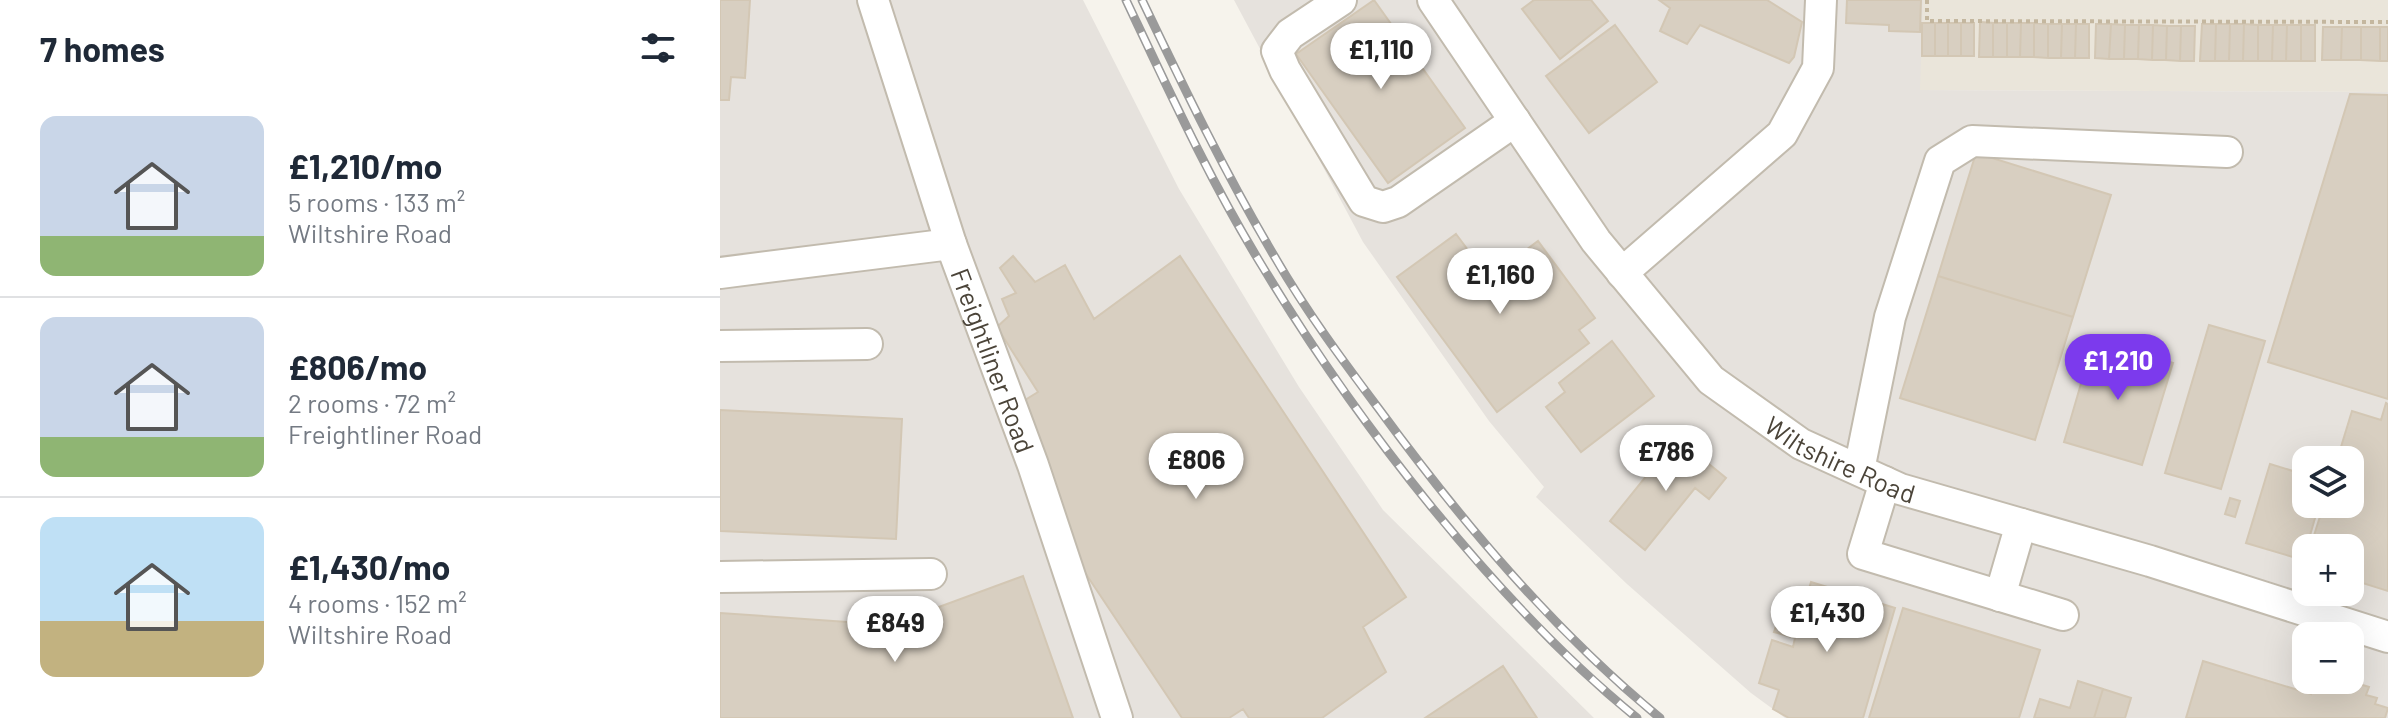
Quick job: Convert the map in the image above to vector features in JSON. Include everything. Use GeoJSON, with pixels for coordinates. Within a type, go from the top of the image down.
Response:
{"type":"FeatureCollection","features":[{"type":"Feature","properties":{"kind":"street","name":"Freightliner Road"},"geometry":{"type":"LineString","coordinates":[[873,0],[951,244],[1033,465],[1117,718]]}},
{"type":"Feature","properties":{"kind":"street"},"geometry":{"type":"LineString","coordinates":[[1341,0],[1290,34],[1277,51],[1285,70],[1364,201],[1383,207],[1398,202],[1515,121]]}},
{"type":"Feature","properties":{"kind":"street","name":"Wiltshire Road"},"geometry":{"type":"LineString","coordinates":[[1433,0],[1596,241],[1622,273],[1711,380],[1801,444],[1872,476],[2388,637]]}},
{"type":"Feature","properties":{"kind":"street"},"geometry":{"type":"LineString","coordinates":[[1622,273],[1782,134],[1818,68],[1821,0]]}},
{"type":"Feature","properties":{"kind":"street"},"geometry":{"type":"LineString","coordinates":[[2063,615],[1863,554],[1890,317],[1940,161],[1972,141],[2227,152]]}},
{"type":"Feature","properties":{"kind":"street"},"geometry":{"type":"LineString","coordinates":[[720,273],[951,244]]}},
{"type":"Feature","properties":{"kind":"street"},"geometry":{"type":"LineString","coordinates":[[720,346],[867,344]]}},
{"type":"Feature","properties":{"kind":"street"},"geometry":{"type":"LineString","coordinates":[[2000,596],[2021,524]]}},
{"type":"Feature","properties":{"kind":"street"},"geometry":{"type":"LineString","coordinates":[[720,577],[931,574]]}},
{"type":"Feature","properties":{"kind":"path"},"geometry":{"type":"LineString","coordinates":[[1927,0],[1927,21],[2388,22]]}},
{"type":"Feature","properties":{"kind":"shaded area"},"geometry":{"type":"Polygon","coordinates":[[[720,0],[1083,0],[1179,189],[1299,387],[1383,510],[1594,718],[720,718],[720,0]]]}},
{"type":"Feature","properties":{"kind":"shaded area"},"geometry":{"type":"Polygon","coordinates":[[[1234,0],[1923,0],[1920,90],[2388,92],[2388,718],[1785,718],[1751,693],[1627,584],[1536,497],[1544,487],[1489,421],[1363,242],[1234,0]]]}},
{"type":"Feature","properties":{"kind":"shaded area"},"geometry":{"type":"Polygon","coordinates":[[[1921,0],[2388,0],[2388,92],[1919,90],[1921,0]]]}},
{"type":"Feature","properties":{"kind":"building"},"geometry":{"type":"Polygon","coordinates":[[[720,0],[750,0],[745,78],[731,77],[729,100],[720,100],[720,0]]]}},
{"type":"Feature","properties":{"kind":"building"},"geometry":{"type":"Polygon","coordinates":[[[1374,0],[1465,128],[1388,183],[1296,54],[1374,0]]]}},
{"type":"Feature","properties":{"kind":"building"},"geometry":{"type":"Polygon","coordinates":[[[1534,0],[1591,0],[1608,21],[1560,59],[1522,9],[1534,0]]]}},
{"type":"Feature","properties":{"kind":"building"},"geometry":{"type":"Polygon","coordinates":[[[1659,0],[1767,0],[1802,22],[1794,57],[1789,63],[1700,25],[1687,44],[1660,31],[1670,8],[1659,0]]]}},
{"type":"Feature","properties":{"kind":"building"},"geometry":{"type":"Polygon","coordinates":[[[1847,0],[1921,0],[1920,32],[1889,31],[1889,25],[1846,23],[1847,0]]]}},
{"type":"Feature","properties":{"kind":"building"},"geometry":{"type":"Polygon","coordinates":[[[1980,22],[1993,23],[1993,57],[1979,57],[1980,22]]]}},
{"type":"Feature","properties":{"kind":"building"},"geometry":{"type":"Polygon","coordinates":[[[1922,23],[1935,23],[1935,56],[1922,56],[1922,23]]]}},
{"type":"Feature","properties":{"kind":"building"},"geometry":{"type":"Polygon","coordinates":[[[1935,23],[1948,23],[1948,56],[1935,56],[1935,23]]]}},
{"type":"Feature","properties":{"kind":"building"},"geometry":{"type":"Polygon","coordinates":[[[1948,23],[1961,23],[1961,56],[1948,56],[1948,23]]]}},
{"type":"Feature","properties":{"kind":"building"},"geometry":{"type":"Polygon","coordinates":[[[1961,23],[1974,23],[1974,56],[1961,56],[1961,23]]]}},
{"type":"Feature","properties":{"kind":"building"},"geometry":{"type":"Polygon","coordinates":[[[1993,23],[2007,23],[2007,57],[1993,57],[1993,23]]]}},
{"type":"Feature","properties":{"kind":"building"},"geometry":{"type":"Polygon","coordinates":[[[2007,23],[2021,23],[2020,57],[2007,57],[2007,23]]]}},
{"type":"Feature","properties":{"kind":"building"},"geometry":{"type":"Polygon","coordinates":[[[2021,23],[2034,23],[2034,57],[2020,57],[2021,23]]]}},
{"type":"Feature","properties":{"kind":"building"},"geometry":{"type":"Polygon","coordinates":[[[2034,23],[2048,24],[2048,58],[2034,57],[2034,23]]]}},
{"type":"Feature","properties":{"kind":"building"},"geometry":{"type":"Polygon","coordinates":[[[2048,24],[2062,24],[2061,58],[2048,58],[2048,24]]]}},
{"type":"Feature","properties":{"kind":"building"},"geometry":{"type":"Polygon","coordinates":[[[2062,24],[2076,24],[2075,58],[2061,58],[2062,24]]]}},
{"type":"Feature","properties":{"kind":"building"},"geometry":{"type":"Polygon","coordinates":[[[2076,24],[2089,24],[2089,58],[2075,58],[2076,24]]]}},
{"type":"Feature","properties":{"kind":"building"},"geometry":{"type":"Polygon","coordinates":[[[2096,24],[2111,24],[2109,59],[2095,58],[2096,24]]]}},
{"type":"Feature","properties":{"kind":"building"},"geometry":{"type":"Polygon","coordinates":[[[2111,24],[2125,25],[2124,59],[2109,59],[2111,24]]]}},
{"type":"Feature","properties":{"kind":"building"},"geometry":{"type":"Polygon","coordinates":[[[2202,24],[2216,24],[2215,61],[2200,61],[2202,24]]]}},
{"type":"Feature","properties":{"kind":"building"},"geometry":{"type":"Polygon","coordinates":[[[2216,24],[2230,24],[2229,61],[2215,61],[2216,24]]]}},
{"type":"Feature","properties":{"kind":"building"},"geometry":{"type":"Polygon","coordinates":[[[2230,24],[2244,24],[2243,61],[2229,61],[2230,24]]]}},
{"type":"Feature","properties":{"kind":"building"},"geometry":{"type":"Polygon","coordinates":[[[2244,24],[2258,25],[2258,61],[2243,61],[2244,24]]]}},
{"type":"Feature","properties":{"kind":"building"},"geometry":{"type":"Polygon","coordinates":[[[1615,25],[1657,82],[1589,133],[1546,76],[1615,25]]]}},
{"type":"Feature","properties":{"kind":"building"},"geometry":{"type":"Polygon","coordinates":[[[2125,25],[2139,25],[2138,59],[2124,59],[2125,25]]]}},
{"type":"Feature","properties":{"kind":"building"},"geometry":{"type":"Polygon","coordinates":[[[2139,25],[2153,25],[2152,60],[2138,59],[2139,25]]]}},
{"type":"Feature","properties":{"kind":"building"},"geometry":{"type":"Polygon","coordinates":[[[2153,25],[2167,26],[2166,60],[2152,60],[2153,25]]]}},
{"type":"Feature","properties":{"kind":"building"},"geometry":{"type":"Polygon","coordinates":[[[2258,25],[2273,25],[2272,61],[2258,61],[2258,25]]]}},
{"type":"Feature","properties":{"kind":"building"},"geometry":{"type":"Polygon","coordinates":[[[2273,25],[2287,25],[2286,61],[2272,61],[2273,25]]]}},
{"type":"Feature","properties":{"kind":"building"},"geometry":{"type":"Polygon","coordinates":[[[2287,25],[2301,25],[2301,61],[2286,61],[2287,25]]]}},
{"type":"Feature","properties":{"kind":"building"},"geometry":{"type":"Polygon","coordinates":[[[2301,25],[2315,25],[2315,61],[2301,61],[2301,25]]]}},
{"type":"Feature","properties":{"kind":"building"},"geometry":{"type":"Polygon","coordinates":[[[2167,26],[2181,26],[2180,61],[2166,60],[2167,26]]]}},
{"type":"Feature","properties":{"kind":"building"},"geometry":{"type":"Polygon","coordinates":[[[2181,26],[2195,26],[2194,61],[2180,61],[2181,26]]]}},
{"type":"Feature","properties":{"kind":"building"},"geometry":{"type":"Polygon","coordinates":[[[2323,27],[2342,27],[2341,60],[2322,60],[2323,27]]]}},
{"type":"Feature","properties":{"kind":"building"},"geometry":{"type":"Polygon","coordinates":[[[2342,27],[2361,27],[2361,60],[2341,60],[2342,27]]]}},
{"type":"Feature","properties":{"kind":"building"},"geometry":{"type":"Polygon","coordinates":[[[2361,27],[2380,27],[2380,61],[2361,60],[2361,27]]]}},
{"type":"Feature","properties":{"kind":"building"},"geometry":{"type":"Polygon","coordinates":[[[2380,27],[2388,27],[2388,61],[2380,61],[2380,27]]]}},
{"type":"Feature","properties":{"kind":"building"},"geometry":{"type":"Polygon","coordinates":[[[2350,94],[2388,95],[2388,399],[2268,362],[2350,94]]]}},
{"type":"Feature","properties":{"kind":"building"},"geometry":{"type":"Polygon","coordinates":[[[1976,153],[2111,195],[2073,317],[1938,276],[1976,153]]]}},
{"type":"Feature","properties":{"kind":"building"},"geometry":{"type":"Polygon","coordinates":[[[1456,234],[1489,278],[1538,241],[1595,318],[1579,330],[1589,343],[1497,412],[1397,277],[1456,234]]]}},
{"type":"Feature","properties":{"kind":"building"},"geometry":{"type":"Polygon","coordinates":[[[1013,256],[1035,282],[1065,265],[1094,319],[1180,256],[1406,597],[1363,627],[1386,672],[1322,718],[1249,718],[1243,709],[1229,718],[1182,718],[1084,571],[1022,402],[1038,392],[997,327],[1009,316],[1002,299],[1016,293],[1000,268],[1013,256]]]}},
{"type":"Feature","properties":{"kind":"building"},"geometry":{"type":"Polygon","coordinates":[[[1938,276],[2073,317],[2035,440],[1900,398],[1938,276]]]}},
{"type":"Feature","properties":{"kind":"building"},"geometry":{"type":"Polygon","coordinates":[[[2209,325],[2265,341],[2221,489],[2165,473],[2209,325]]]}},
{"type":"Feature","properties":{"kind":"building"},"geometry":{"type":"Polygon","coordinates":[[[2094,339],[2173,363],[2142,465],[2064,442],[2094,339]]]}},
{"type":"Feature","properties":{"kind":"building"},"geometry":{"type":"Polygon","coordinates":[[[1612,341],[1654,396],[1581,452],[1546,407],[1565,392],[1559,383],[1612,341]]]}},
{"type":"Feature","properties":{"kind":"building"},"geometry":{"type":"Polygon","coordinates":[[[2386,403],[2388,591],[2364,583],[2364,534],[2314,534],[2320,518],[2364,518],[2364,446],[2341,446],[2352,411],[2381,420],[2386,403]]]}},
{"type":"Feature","properties":{"kind":"building"},"geometry":{"type":"Polygon","coordinates":[[[720,410],[902,419],[896,539],[720,531],[720,410]]]}},
{"type":"Feature","properties":{"kind":"building"},"geometry":{"type":"Polygon","coordinates":[[[1677,438],[1726,478],[1709,499],[1695,488],[1645,550],[1610,521],[1677,438]]]}},
{"type":"Feature","properties":{"kind":"building"},"geometry":{"type":"Polygon","coordinates":[[[2270,464],[2292,471],[2292,518],[2315,518],[2310,534],[2292,534],[2292,557],[2246,543],[2270,464]]]}},
{"type":"Feature","properties":{"kind":"building"},"geometry":{"type":"Polygon","coordinates":[[[2230,498],[2240,501],[2235,517],[2225,514],[2230,498]]]}},
{"type":"Feature","properties":{"kind":"building"},"geometry":{"type":"Polygon","coordinates":[[[1023,576],[1073,718],[720,718],[720,613],[890,625],[1023,576]]]}},
{"type":"Feature","properties":{"kind":"building"},"geometry":{"type":"Polygon","coordinates":[[[1811,582],[1895,608],[1863,718],[1789,718],[1773,709],[1779,690],[1759,683],[1772,640],[1793,647],[1795,638],[1774,632],[1787,593],[1806,599],[1811,582]]]}},
{"type":"Feature","properties":{"kind":"building"},"geometry":{"type":"Polygon","coordinates":[[[1903,608],[2040,650],[2019,718],[1869,718],[1903,608]]]}},
{"type":"Feature","properties":{"kind":"building"},"geometry":{"type":"Polygon","coordinates":[[[2203,661],[2292,688],[2292,694],[2364,694],[2364,685],[2369,687],[2366,695],[2377,698],[2375,704],[2388,708],[2385,718],[2186,718],[2203,661]]]}},
{"type":"Feature","properties":{"kind":"building"},"geometry":{"type":"Polygon","coordinates":[[[1503,666],[1537,718],[1425,718],[1503,666]]]}},
{"type":"Feature","properties":{"kind":"building"},"geometry":{"type":"Polygon","coordinates":[[[2078,681],[2103,689],[2094,718],[2034,718],[2040,699],[2070,708],[2078,681]]]}},
{"type":"Feature","properties":{"kind":"building"},"geometry":{"type":"Polygon","coordinates":[[[2103,689],[2131,698],[2125,718],[2094,718],[2103,689]]]}},
{"type":"Feature","properties":{"kind":"railway"},"geometry":{"type":"LineString","coordinates":[[1126,0],[1226,203],[1264,269],[1342,388],[1386,449],[1482,566],[1584,672],[1637,718]]}},
{"type":"Feature","properties":{"kind":"railway"},"geometry":{"type":"LineString","coordinates":[[1142,0],[1240,195],[1312,317],[1338,354],[1410,451],[1510,572],[1582,648],[1660,718]]}}]}
